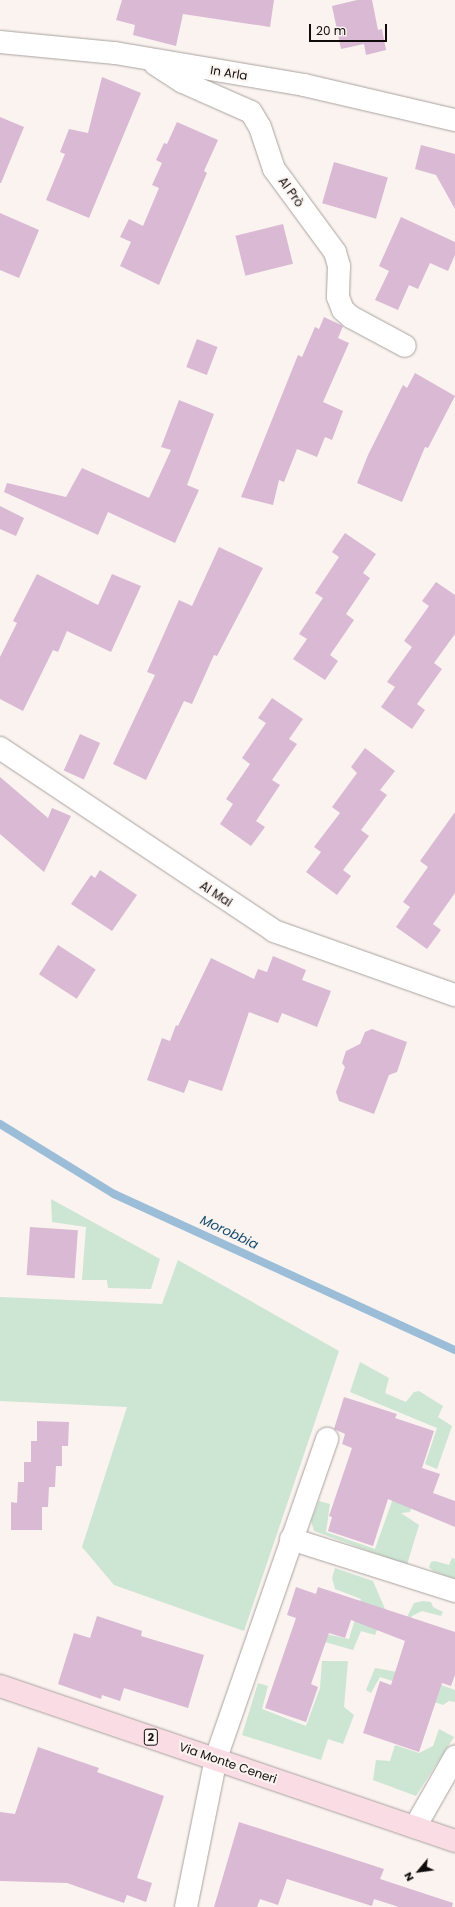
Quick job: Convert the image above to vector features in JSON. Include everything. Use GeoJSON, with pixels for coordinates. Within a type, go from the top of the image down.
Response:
{"type":"FeatureCollection","features":[{"type":"Feature","properties":{"kind":"main road","name":"Via Monte Ceneri"},"geometry":{"type":"LineString","coordinates":[[0,1686],[216,1758],[455,1841]]}},
{"type":"Feature","properties":{"kind":"street","name":"In Arla"},"geometry":{"type":"LineString","coordinates":[[0,42],[115,53],[149,60],[304,85],[455,120]]}},
{"type":"Feature","properties":{"kind":"street","name":"Al Prò"},"geometry":{"type":"LineString","coordinates":[[149,60],[183,82],[251,112],[260,127],[274,169],[335,252],[339,266],[338,297],[343,310],[351,317],[405,346]]}},
{"type":"Feature","properties":{"kind":"street","name":"Al Mai"},"geometry":{"type":"LineString","coordinates":[[0,748],[274,932],[455,995]]}},
{"type":"Feature","properties":{"kind":"street"},"geometry":{"type":"LineString","coordinates":[[186,1907],[216,1758],[327,1439]]}},
{"type":"Feature","properties":{"kind":"street"},"geometry":{"type":"LineString","coordinates":[[291,1539],[455,1591]]}},
{"type":"Feature","properties":{"kind":"street"},"geometry":{"type":"LineString","coordinates":[[415,1827],[455,1757]]}},
{"type":"Feature","properties":{"kind":"green space"},"geometry":{"type":"Polygon","coordinates":[[[51,1199],[160,1259],[151,1289],[108,1288],[107,1280],[82,1280],[86,1227],[52,1222],[51,1199]]]}},
{"type":"Feature","properties":{"kind":"green space"},"geometry":{"type":"Polygon","coordinates":[[[178,1260],[339,1351],[244,1631],[114,1585],[82,1547],[127,1407],[0,1401],[0,1297],[162,1304],[178,1260]]]}},
{"type":"Feature","properties":{"kind":"green space"},"geometry":{"type":"Polygon","coordinates":[[[360,1362],[389,1378],[385,1393],[406,1402],[414,1392],[419,1391],[443,1406],[438,1417],[452,1426],[437,1469],[425,1464],[437,1428],[350,1392],[360,1362]]]}},
{"type":"Feature","properties":{"kind":"green space"},"geometry":{"type":"Polygon","coordinates":[[[395,1493],[415,1495],[410,1512],[401,1513],[419,1525],[407,1565],[314,1531],[311,1521],[319,1501],[330,1504],[326,1532],[375,1549],[395,1493]]]}},
{"type":"Feature","properties":{"kind":"green space"},"geometry":{"type":"Polygon","coordinates":[[[452,1558],[455,1559],[455,1579],[433,1571],[429,1567],[431,1562],[435,1561],[449,1565],[452,1558]]]}},
{"type":"Feature","properties":{"kind":"green space"},"geometry":{"type":"Polygon","coordinates":[[[335,1568],[373,1581],[385,1609],[375,1635],[361,1631],[353,1650],[318,1640],[321,1633],[349,1639],[361,1599],[335,1589],[332,1578],[335,1568]]]}},
{"type":"Feature","properties":{"kind":"green space"},"geometry":{"type":"Polygon","coordinates":[[[423,1601],[431,1602],[433,1607],[443,1612],[441,1616],[422,1611],[412,1616],[410,1620],[406,1619],[414,1603],[423,1601]]]}},
{"type":"Feature","properties":{"kind":"green space"},"geometry":{"type":"Polygon","coordinates":[[[322,1661],[348,1661],[344,1707],[354,1715],[343,1744],[328,1739],[321,1760],[242,1735],[258,1683],[268,1686],[262,1709],[306,1726],[320,1688],[322,1661]]]}},
{"type":"Feature","properties":{"kind":"green space"},"geometry":{"type":"Polygon","coordinates":[[[375,1668],[414,1675],[455,1690],[455,1702],[449,1701],[443,1705],[428,1700],[426,1692],[380,1677],[371,1693],[366,1690],[375,1668]]]}},
{"type":"Feature","properties":{"kind":"green space"},"geometry":{"type":"Polygon","coordinates":[[[439,1729],[454,1737],[416,1796],[373,1780],[376,1760],[390,1761],[395,1745],[419,1753],[433,1746],[439,1729]]]}},
{"type":"Feature","properties":{"kind":"building"},"geometry":{"type":"Polygon","coordinates":[[[122,0],[274,0],[270,27],[183,14],[176,46],[133,35],[135,25],[116,20],[122,0]]]}},
{"type":"Feature","properties":{"kind":"building"},"geometry":{"type":"Polygon","coordinates":[[[357,0],[372,0],[378,30],[382,29],[386,50],[366,55],[364,44],[341,49],[332,6],[357,0]]]}},
{"type":"Feature","properties":{"kind":"building"},"geometry":{"type":"Polygon","coordinates":[[[102,77],[141,93],[89,218],[46,200],[65,154],[60,152],[69,129],[88,133],[102,77]]]}},
{"type":"Feature","properties":{"kind":"building"},"geometry":{"type":"Polygon","coordinates":[[[0,117],[24,127],[1,183],[0,183],[0,117]]]}},
{"type":"Feature","properties":{"kind":"building"},"geometry":{"type":"Polygon","coordinates":[[[177,122],[218,140],[204,171],[207,173],[159,285],[120,266],[131,242],[120,237],[129,219],[143,226],[159,188],[152,185],[162,163],[156,160],[164,143],[167,144],[177,122]]]}},
{"type":"Feature","properties":{"kind":"building"},"geometry":{"type":"Polygon","coordinates":[[[421,145],[455,154],[455,209],[436,175],[415,169],[421,145]]]}},
{"type":"Feature","properties":{"kind":"building"},"geometry":{"type":"Polygon","coordinates":[[[334,162],[388,177],[376,219],[322,203],[334,162]]]}},
{"type":"Feature","properties":{"kind":"building"},"geometry":{"type":"Polygon","coordinates":[[[0,213],[39,230],[19,278],[0,270],[0,213]]]}},
{"type":"Feature","properties":{"kind":"building"},"geometry":{"type":"Polygon","coordinates":[[[401,217],[455,242],[455,255],[448,271],[430,263],[418,289],[409,285],[398,310],[375,300],[389,271],[379,266],[401,217]]]}},
{"type":"Feature","properties":{"kind":"building"},"geometry":{"type":"Polygon","coordinates":[[[283,224],[293,264],[245,276],[235,236],[283,224]]]}},
{"type":"Feature","properties":{"kind":"building"},"geometry":{"type":"Polygon","coordinates":[[[324,317],[343,326],[338,338],[349,343],[323,402],[343,411],[332,440],[325,437],[317,457],[297,449],[284,482],[279,480],[273,505],[241,497],[298,355],[302,357],[315,327],[319,329],[324,317]]]}},
{"type":"Feature","properties":{"kind":"building"},"geometry":{"type":"Polygon","coordinates":[[[197,339],[218,347],[207,375],[186,367],[197,339]]]}},
{"type":"Feature","properties":{"kind":"building"},"geometry":{"type":"Polygon","coordinates":[[[415,373],[455,396],[428,448],[425,447],[402,502],[357,483],[368,455],[403,385],[407,388],[415,373]]]}},
{"type":"Feature","properties":{"kind":"building"},"geometry":{"type":"Polygon","coordinates":[[[179,400],[214,414],[187,485],[199,490],[175,543],[108,512],[98,535],[4,492],[7,483],[66,497],[82,468],[149,498],[171,450],[161,447],[179,400]]]}},
{"type":"Feature","properties":{"kind":"building"},"geometry":{"type":"Polygon","coordinates":[[[0,506],[24,518],[16,536],[0,529],[0,506]]]}},
{"type":"Feature","properties":{"kind":"building"},"geometry":{"type":"Polygon","coordinates":[[[345,533],[376,554],[363,573],[370,578],[346,614],[354,620],[330,655],[338,661],[325,680],[293,659],[307,639],[299,634],[323,598],[315,593],[339,557],[332,552],[345,533]]]}},
{"type":"Feature","properties":{"kind":"building"},"geometry":{"type":"Polygon","coordinates":[[[219,547],[263,568],[217,656],[214,655],[192,704],[184,701],[146,780],[113,764],[155,675],[147,672],[179,600],[192,606],[219,547]]]}},
{"type":"Feature","properties":{"kind":"building"},"geometry":{"type":"Polygon","coordinates":[[[37,574],[98,605],[112,574],[141,586],[111,652],[67,631],[58,652],[53,650],[23,711],[0,699],[0,657],[17,623],[13,621],[37,574]]]}},
{"type":"Feature","properties":{"kind":"building"},"geometry":{"type":"Polygon","coordinates":[[[436,582],[455,595],[455,634],[434,663],[442,669],[417,704],[425,710],[412,729],[381,707],[395,687],[387,682],[412,647],[404,641],[429,606],[422,601],[436,582]]]}},
{"type":"Feature","properties":{"kind":"building"},"geometry":{"type":"Polygon","coordinates":[[[272,698],[303,719],[289,739],[297,744],[272,780],[280,785],[256,821],[265,827],[251,846],[220,824],[233,804],[226,799],[250,764],[242,758],[266,723],[258,718],[272,698]]]}},
{"type":"Feature","properties":{"kind":"building"},"geometry":{"type":"Polygon","coordinates":[[[80,734],[100,743],[84,779],[64,771],[80,734]]]}},
{"type":"Feature","properties":{"kind":"building"},"geometry":{"type":"Polygon","coordinates":[[[365,748],[395,771],[380,790],[387,795],[361,830],[369,836],[343,870],[351,876],[337,895],[306,872],[321,852],[314,847],[340,813],[332,807],[357,773],[351,767],[365,748]]]}},
{"type":"Feature","properties":{"kind":"building"},"geometry":{"type":"Polygon","coordinates":[[[0,777],[48,818],[52,808],[71,816],[44,872],[0,834],[0,777]]]}},
{"type":"Feature","properties":{"kind":"building"},"geometry":{"type":"Polygon","coordinates":[[[455,812],[455,893],[433,924],[441,930],[427,949],[396,927],[410,907],[403,902],[428,867],[420,861],[455,812]]]}},
{"type":"Feature","properties":{"kind":"building"},"geometry":{"type":"Polygon","coordinates":[[[100,870],[137,895],[112,931],[71,904],[91,875],[95,878],[100,870]]]}},
{"type":"Feature","properties":{"kind":"building"},"geometry":{"type":"Polygon","coordinates":[[[58,945],[96,970],[77,999],[39,974],[58,945]]]}},
{"type":"Feature","properties":{"kind":"building"},"geometry":{"type":"Polygon","coordinates":[[[273,956],[306,970],[302,980],[331,991],[317,1027],[282,1013],[278,1023],[249,1012],[222,1091],[189,1080],[184,1093],[147,1080],[162,1038],[170,1041],[176,1025],[178,1026],[211,958],[254,979],[258,969],[267,972],[273,956]]]}},
{"type":"Feature","properties":{"kind":"building"},"geometry":{"type":"Polygon","coordinates":[[[372,1029],[407,1042],[397,1072],[389,1075],[374,1114],[339,1101],[336,1092],[345,1067],[342,1063],[346,1051],[360,1044],[365,1032],[372,1029]]]}},
{"type":"Feature","properties":{"kind":"building"},"geometry":{"type":"Polygon","coordinates":[[[30,1227],[78,1230],[75,1278],[27,1275],[30,1227]]]}},
{"type":"Feature","properties":{"kind":"building"},"geometry":{"type":"Polygon","coordinates":[[[344,1397],[397,1414],[395,1418],[434,1431],[422,1468],[440,1474],[433,1493],[455,1501],[455,1527],[388,1499],[373,1546],[328,1531],[332,1517],[329,1516],[352,1448],[342,1444],[345,1434],[334,1429],[344,1397]]]}},
{"type":"Feature","properties":{"kind":"building"},"geometry":{"type":"Polygon","coordinates":[[[37,1421],[69,1422],[68,1446],[62,1446],[62,1466],[56,1466],[55,1487],[49,1487],[48,1507],[42,1507],[42,1530],[11,1530],[11,1502],[17,1503],[18,1482],[24,1482],[24,1462],[31,1462],[31,1441],[37,1441],[37,1421]]]}},
{"type":"Feature","properties":{"kind":"building"},"geometry":{"type":"Polygon","coordinates":[[[296,1587],[316,1594],[318,1587],[455,1632],[455,1675],[451,1686],[442,1683],[419,1752],[363,1733],[380,1681],[391,1685],[405,1641],[351,1620],[345,1638],[329,1633],[311,1684],[318,1687],[306,1722],[265,1708],[296,1618],[287,1615],[296,1587]]]}},
{"type":"Feature","properties":{"kind":"building"},"geometry":{"type":"Polygon","coordinates":[[[97,1616],[142,1631],[141,1636],[204,1655],[188,1708],[124,1688],[120,1701],[102,1695],[101,1699],[58,1684],[74,1633],[90,1638],[97,1616]]]}},
{"type":"Feature","properties":{"kind":"building"},"geometry":{"type":"Polygon","coordinates":[[[38,1747],[99,1768],[97,1772],[164,1796],[137,1878],[152,1883],[146,1902],[127,1895],[124,1903],[67,1883],[0,1881],[0,1812],[15,1814],[38,1747]]]}},
{"type":"Feature","properties":{"kind":"building"},"geometry":{"type":"Polygon","coordinates":[[[239,1822],[384,1869],[380,1879],[453,1903],[452,1907],[399,1907],[374,1899],[372,1906],[287,1879],[278,1905],[260,1899],[257,1907],[214,1907],[239,1822]]]}},
{"type":"Feature","properties":{"kind":"waterway","name":"Morobbia"},"geometry":{"type":"LineString","coordinates":[[0,1124],[114,1194],[455,1350]]}}]}
